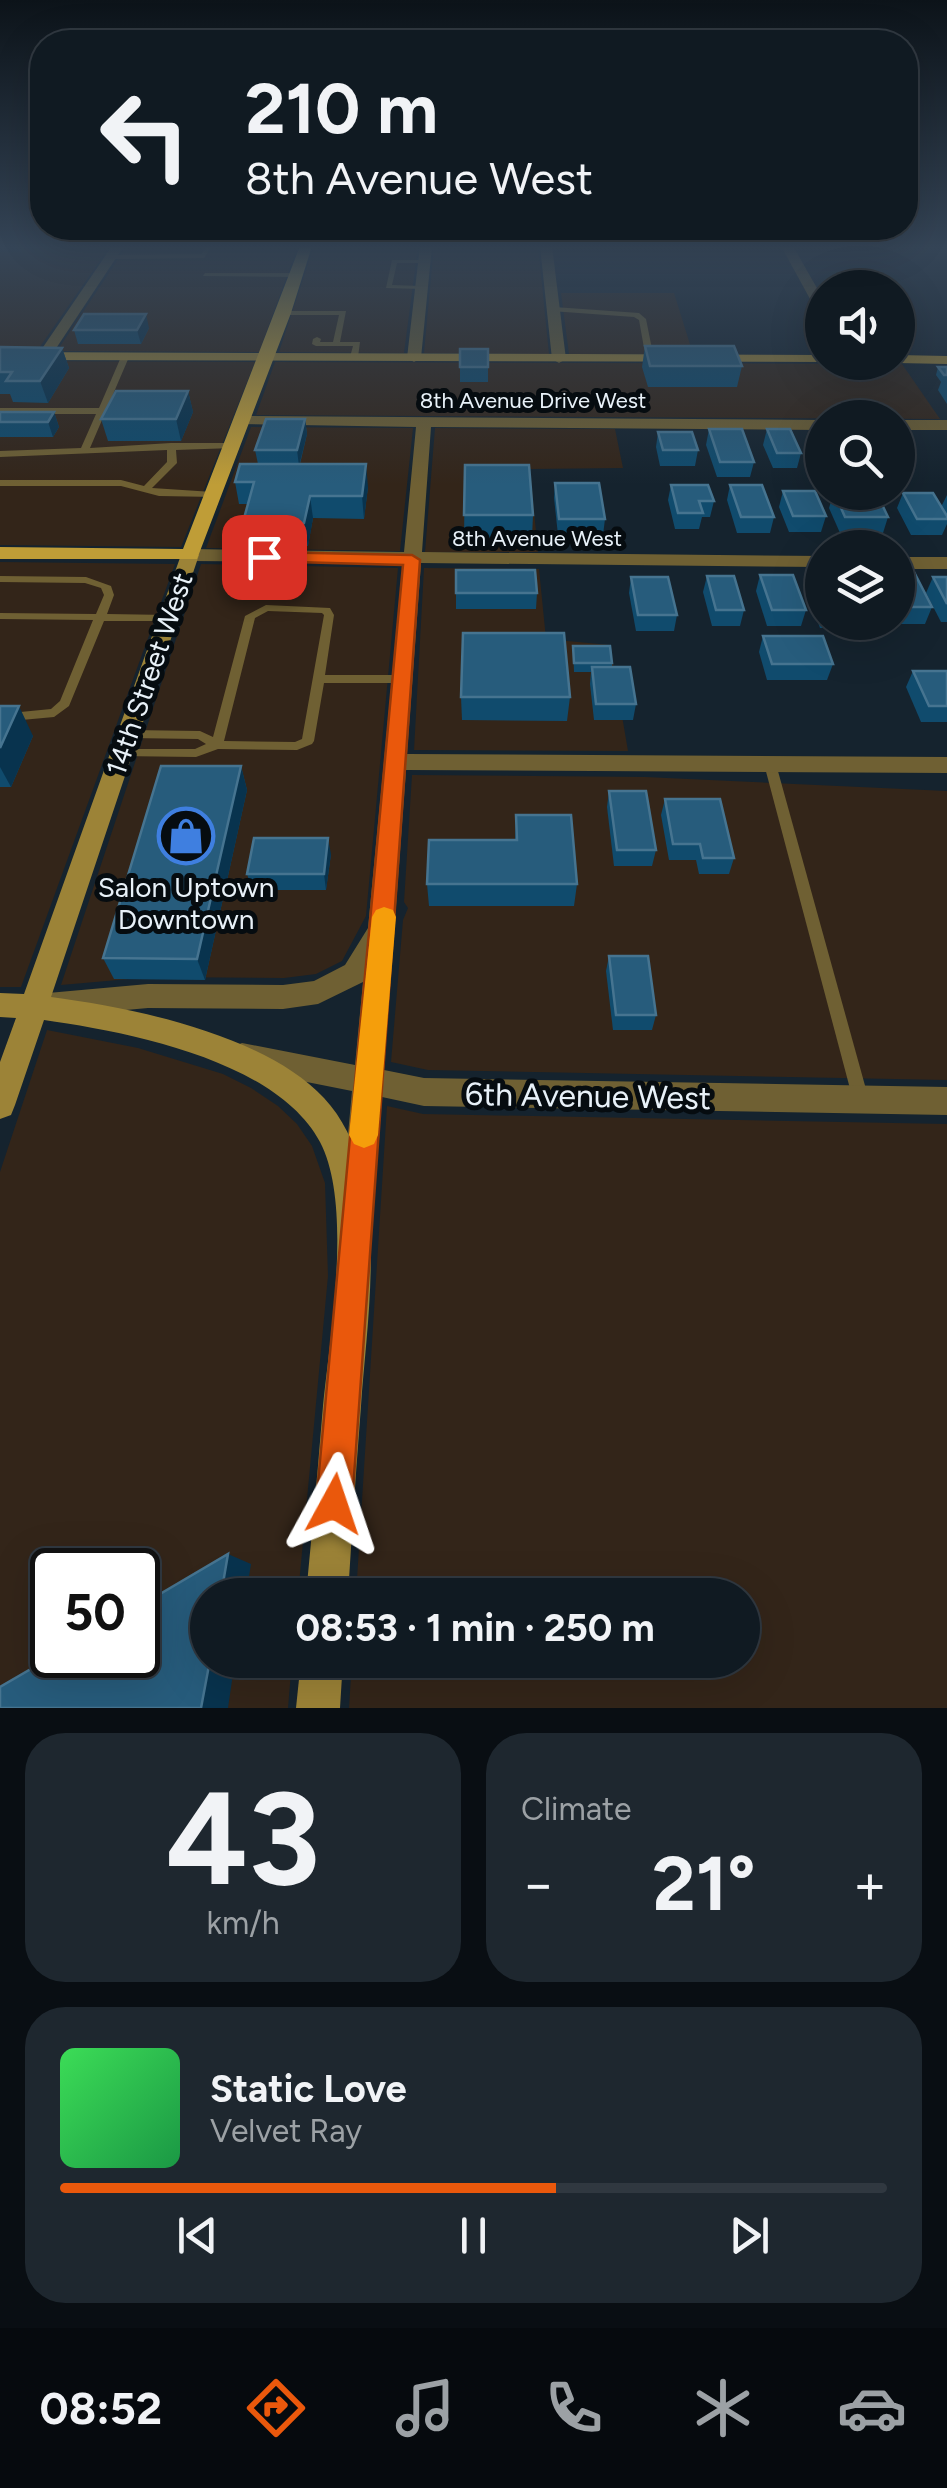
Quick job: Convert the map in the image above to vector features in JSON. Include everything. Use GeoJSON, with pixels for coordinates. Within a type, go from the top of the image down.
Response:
{"type":"FeatureCollection","features":[{"type":"Feature","properties":{"kind":"main road","name":"14th Street West"},"geometry":{"type":"LineString","coordinates":[[190,556],[279,326]]}},
{"type":"Feature","properties":{"kind":"main road"},"geometry":{"type":"LineString","coordinates":[[0,554],[190,556]]}},
{"type":"Feature","properties":{"kind":"street"},"geometry":{"type":"LineString","coordinates":[[44,356],[65,326]]}},
{"type":"Feature","properties":{"kind":"street"},"geometry":{"type":"LineString","coordinates":[[414,358],[418,326]]}},
{"type":"Feature","properties":{"kind":"street"},"geometry":{"type":"LineString","coordinates":[[556,326],[559,359]]}},
{"type":"Feature","properties":{"kind":"street"},"geometry":{"type":"LineString","coordinates":[[0,356],[805,359]]}},
{"type":"Feature","properties":{"kind":"street"},"geometry":{"type":"LineString","coordinates":[[915,359],[947,360]]}},
{"type":"Feature","properties":{"kind":"street","name":"8th Avenue Drive West"},"geometry":{"type":"LineString","coordinates":[[242,421],[805,425]]}},
{"type":"Feature","properties":{"kind":"street"},"geometry":{"type":"LineString","coordinates":[[352,1275],[424,422]]}},
{"type":"Feature","properties":{"kind":"street"},"geometry":{"type":"LineString","coordinates":[[915,425],[947,425]]}},
{"type":"Feature","properties":{"kind":"street","name":"8th Avenue West"},"geometry":{"type":"LineString","coordinates":[[190,556],[805,562]]}},
{"type":"Feature","properties":{"kind":"street","name":"14th Street West"},"geometry":{"type":"LineString","coordinates":[[0,1104],[190,556]]}},
{"type":"Feature","properties":{"kind":"street"},"geometry":{"type":"LineString","coordinates":[[915,562],[947,563]]}},
{"type":"Feature","properties":{"kind":"street"},"geometry":{"type":"LineString","coordinates":[[397,762],[947,765]]}},
{"type":"Feature","properties":{"kind":"street","name":"6th Avenue West"},"geometry":{"type":"LineString","coordinates":[[0,1006],[148,996],[283,997],[318,992],[356,972],[384,918]]}},
{"type":"Feature","properties":{"kind":"street","name":"6th Avenue West"},"geometry":{"type":"LineString","coordinates":[[34,1006],[147,1028],[232,1054],[424,1092],[947,1101]]}},
{"type":"Feature","properties":{"kind":"street","name":"6th Avenue West"},"geometry":{"type":"LineString","coordinates":[[232,1054],[293,1088],[332,1132],[348,1177],[352,1275],[328,1578]]}},
{"type":"Feature","properties":{"kind":"street"},"geometry":{"type":"LineString","coordinates":[[318,1708],[320,1678]]}},
{"type":"Feature","properties":{"kind":"lane"},"geometry":{"type":"LineString","coordinates":[[336,344],[340,326]]}},
{"type":"Feature","properties":{"kind":"lane"},"geometry":{"type":"LineString","coordinates":[[643,326],[650,359]]}},
{"type":"Feature","properties":{"kind":"lane"},"geometry":{"type":"LineString","coordinates":[[317,338],[316,344],[358,344],[354,357]]}},
{"type":"Feature","properties":{"kind":"lane"},"geometry":{"type":"LineString","coordinates":[[85,450],[125,356]]}},
{"type":"Feature","properties":{"kind":"lane"},"geometry":{"type":"LineString","coordinates":[[0,411],[99,411]]}},
{"type":"Feature","properties":{"kind":"lane"},"geometry":{"type":"LineString","coordinates":[[0,454],[233,445]]}},
{"type":"Feature","properties":{"kind":"lane"},"geometry":{"type":"LineString","coordinates":[[146,489],[172,463],[171,446]]}},
{"type":"Feature","properties":{"kind":"lane"},"geometry":{"type":"LineString","coordinates":[[0,483],[121,483],[213,496]]}},
{"type":"Feature","properties":{"kind":"lane"},"geometry":{"type":"LineString","coordinates":[[0,579],[98,582],[106,586],[108,595],[65,702],[54,713],[0,718]]}},
{"type":"Feature","properties":{"kind":"lane"},"geometry":{"type":"LineString","coordinates":[[125,744],[196,752],[217,745],[297,746],[308,741],[330,614],[326,610],[255,610],[250,616],[217,745]]}},
{"type":"Feature","properties":{"kind":"lane"},"geometry":{"type":"LineString","coordinates":[[0,616],[169,618]]}},
{"type":"Feature","properties":{"kind":"lane"},"geometry":{"type":"LineString","coordinates":[[318,679],[403,679]]}},
{"type":"Feature","properties":{"kind":"lane"},"geometry":{"type":"LineString","coordinates":[[125,744],[200,735],[217,745]]}},
{"type":"Feature","properties":{"kind":"lane"},"geometry":{"type":"LineString","coordinates":[[770,764],[861,1100]]}},
{"type":"Feature","properties":{"kind":"shaded area"},"geometry":{"type":"Polygon","coordinates":[[[0,326],[55,326],[37,351],[0,351],[0,326]]]}},
{"type":"Feature","properties":{"kind":"shaded area"},"geometry":{"type":"Polygon","coordinates":[[[74,326],[269,326],[259,352],[57,351],[74,326]]]}},
{"type":"Feature","properties":{"kind":"shaded area"},"geometry":{"type":"Polygon","coordinates":[[[288,326],[408,326],[404,353],[279,352],[288,326]]]}},
{"type":"Feature","properties":{"kind":"shaded area"},"geometry":{"type":"Polygon","coordinates":[[[427,326],[546,326],[549,354],[424,353],[427,326]]]}},
{"type":"Feature","properties":{"kind":"shaded area"},"geometry":{"type":"Polygon","coordinates":[[[565,326],[684,326],[693,354],[569,354],[565,326]]]}},
{"type":"Feature","properties":{"kind":"shaded area"},"geometry":{"type":"Polygon","coordinates":[[[0,361],[255,362],[181,547],[0,545],[0,361]]]}},
{"type":"Feature","properties":{"kind":"shaded area"},"geometry":{"type":"Polygon","coordinates":[[[275,362],[805,364],[805,380],[913,380],[940,419],[915,419],[915,400],[805,400],[805,418],[256,415],[275,362]]]}},
{"type":"Feature","properties":{"kind":"shaded area"},"geometry":{"type":"Polygon","coordinates":[[[251,427],[413,428],[400,551],[206,548],[251,427]]]}},
{"type":"Feature","properties":{"kind":"shaded area"},"geometry":{"type":"Polygon","coordinates":[[[435,428],[615,429],[623,468],[530,469],[538,552],[425,552],[435,428]]]}},
{"type":"Feature","properties":{"kind":"shaded area"},"geometry":{"type":"Polygon","coordinates":[[[0,562],[175,564],[21,987],[0,987],[0,562]]]}},
{"type":"Feature","properties":{"kind":"shaded area"},"geometry":{"type":"Polygon","coordinates":[[[201,564],[398,568],[366,916],[342,961],[316,974],[284,978],[152,977],[61,985],[201,564]]]}},
{"type":"Feature","properties":{"kind":"shaded area"},"geometry":{"type":"Polygon","coordinates":[[[424,568],[539,569],[546,639],[610,645],[628,751],[414,750],[424,568]]]}},
{"type":"Feature","properties":{"kind":"shaded area"},"geometry":{"type":"Polygon","coordinates":[[[412,775],[645,777],[947,791],[947,1080],[428,1070],[391,1062],[403,920],[408,908],[404,902],[412,775]]]}},
{"type":"Feature","properties":{"kind":"shaded area"},"geometry":{"type":"Polygon","coordinates":[[[47,1030],[138,1048],[223,1074],[278,1106],[312,1146],[325,1183],[328,1276],[300,1578],[190,1578],[190,1678],[290,1678],[288,1708],[0,1708],[0,1172],[47,1030]]]}},
{"type":"Feature","properties":{"kind":"shaded area"},"geometry":{"type":"Polygon","coordinates":[[[387,1106],[423,1114],[947,1124],[947,1708],[349,1708],[351,1678],[760,1678],[760,1578],[357,1578],[387,1106]]]}},
{"type":"Feature","properties":{"kind":"building"},"geometry":{"type":"Polygon","coordinates":[[[77,326],[139,326],[137,330],[74,330],[77,326]]]}},
{"type":"Feature","properties":{"kind":"building"},"geometry":{"type":"Polygon","coordinates":[[[645,346],[734,346],[742,366],[650,366],[645,346]]]}},
{"type":"Feature","properties":{"kind":"building"},"geometry":{"type":"Polygon","coordinates":[[[0,347],[62,348],[40,381],[6,381],[12,372],[0,372],[0,347]]]}},
{"type":"Feature","properties":{"kind":"building"},"geometry":{"type":"Polygon","coordinates":[[[460,349],[488,349],[488,367],[460,367],[460,349]]]}},
{"type":"Feature","properties":{"kind":"building"},"geometry":{"type":"Polygon","coordinates":[[[116,391],[188,391],[176,419],[101,419],[116,391]]]}},
{"type":"Feature","properties":{"kind":"building"},"geometry":{"type":"Polygon","coordinates":[[[0,412],[54,412],[48,422],[0,422],[0,412]]]}},
{"type":"Feature","properties":{"kind":"building"},"geometry":{"type":"Polygon","coordinates":[[[266,419],[305,419],[297,450],[255,450],[266,419]]]}},
{"type":"Feature","properties":{"kind":"building"},"geometry":{"type":"Polygon","coordinates":[[[709,429],[742,429],[754,462],[720,462],[709,429]]]}},
{"type":"Feature","properties":{"kind":"building"},"geometry":{"type":"Polygon","coordinates":[[[767,429],[790,429],[801,453],[777,453],[767,429]]]}},
{"type":"Feature","properties":{"kind":"building"},"geometry":{"type":"Polygon","coordinates":[[[658,432],[692,432],[698,450],[663,450],[658,432]]]}},
{"type":"Feature","properties":{"kind":"building"},"geometry":{"type":"Polygon","coordinates":[[[240,464],[366,464],[362,496],[310,496],[304,523],[243,522],[254,482],[235,482],[240,464]]]}},
{"type":"Feature","properties":{"kind":"building"},"geometry":{"type":"Polygon","coordinates":[[[465,465],[529,465],[533,515],[464,515],[465,465]]]}},
{"type":"Feature","properties":{"kind":"building"},"geometry":{"type":"Polygon","coordinates":[[[555,483],[599,483],[605,519],[559,519],[555,483]]]}},
{"type":"Feature","properties":{"kind":"building"},"geometry":{"type":"Polygon","coordinates":[[[671,485],[708,485],[714,501],[699,501],[703,513],[678,513],[671,485]]]}},
{"type":"Feature","properties":{"kind":"building"},"geometry":{"type":"Polygon","coordinates":[[[730,485],[762,485],[774,517],[741,517],[730,485]]]}},
{"type":"Feature","properties":{"kind":"building"},"geometry":{"type":"Polygon","coordinates":[[[783,491],[805,491],[805,510],[823,510],[826,516],[793,516],[783,491]]]}},
{"type":"Feature","properties":{"kind":"building"},"geometry":{"type":"Polygon","coordinates":[[[915,493],[933,493],[947,519],[917,519],[912,510],[915,493]]]}},
{"type":"Feature","properties":{"kind":"building"},"geometry":{"type":"Polygon","coordinates":[[[842,510],[885,510],[888,517],[845,517],[842,510]]]}},
{"type":"Feature","properties":{"kind":"building"},"geometry":{"type":"Polygon","coordinates":[[[456,570],[535,570],[537,593],[456,593],[456,570]]]}},
{"type":"Feature","properties":{"kind":"building"},"geometry":{"type":"Polygon","coordinates":[[[915,574],[932,607],[915,607],[915,574]]]}},
{"type":"Feature","properties":{"kind":"building"},"geometry":{"type":"Polygon","coordinates":[[[760,575],[793,575],[805,610],[772,610],[760,575]]]}},
{"type":"Feature","properties":{"kind":"building"},"geometry":{"type":"Polygon","coordinates":[[[707,576],[734,576],[744,610],[716,610],[707,576]]]}},
{"type":"Feature","properties":{"kind":"building"},"geometry":{"type":"Polygon","coordinates":[[[631,577],[668,577],[677,615],[638,615],[631,577]]]}},
{"type":"Feature","properties":{"kind":"building"},"geometry":{"type":"Polygon","coordinates":[[[933,577],[947,577],[947,604],[933,577]]]}},
{"type":"Feature","properties":{"kind":"building"},"geometry":{"type":"Polygon","coordinates":[[[463,633],[564,633],[570,697],[461,697],[463,633]]]}},
{"type":"Feature","properties":{"kind":"building"},"geometry":{"type":"Polygon","coordinates":[[[763,636],[824,640],[833,664],[772,664],[763,636]]]}},
{"type":"Feature","properties":{"kind":"building"},"geometry":{"type":"Polygon","coordinates":[[[573,646],[610,646],[612,663],[574,663],[573,646]]]}},
{"type":"Feature","properties":{"kind":"building"},"geometry":{"type":"Polygon","coordinates":[[[592,667],[630,667],[636,704],[596,704],[592,667]]]}},
{"type":"Feature","properties":{"kind":"building"},"geometry":{"type":"Polygon","coordinates":[[[913,671],[947,671],[947,706],[929,706],[913,671]]]}},
{"type":"Feature","properties":{"kind":"building"},"geometry":{"type":"Polygon","coordinates":[[[0,706],[19,706],[0,748],[0,706]]]}},
{"type":"Feature","properties":{"kind":"building"},"geometry":{"type":"Polygon","coordinates":[[[161,766],[241,766],[197,959],[103,958],[161,766]]]}},
{"type":"Feature","properties":{"kind":"building"},"geometry":{"type":"Polygon","coordinates":[[[609,791],[646,791],[656,850],[617,850],[609,791]]]}},
{"type":"Feature","properties":{"kind":"building"},"geometry":{"type":"Polygon","coordinates":[[[665,799],[720,799],[734,858],[703,858],[700,844],[673,844],[665,799]]]}},
{"type":"Feature","properties":{"kind":"building"},"geometry":{"type":"Polygon","coordinates":[[[516,815],[571,815],[577,884],[427,884],[429,840],[517,840],[516,815]]]}},
{"type":"Feature","properties":{"kind":"building"},"geometry":{"type":"Polygon","coordinates":[[[254,838],[328,838],[324,874],[247,874],[254,838]]]}},
{"type":"Feature","properties":{"kind":"building"},"geometry":{"type":"Polygon","coordinates":[[[609,956],[648,956],[656,1015],[616,1015],[609,956]]]}},
{"type":"Feature","properties":{"kind":"building"},"geometry":{"type":"Polygon","coordinates":[[[228,1554],[224,1578],[190,1578],[190,1678],[207,1678],[201,1708],[0,1708],[0,1687],[30,1670],[30,1678],[160,1678],[160,1594],[228,1554]]]}},
{"type":"Feature","properties":{"kind":"slow traffic"},"geometry":{"type":"LineString","coordinates":[[364,1135],[384,917]]}},
{"type":"Feature","properties":{"kind":"place","name":"Salon Uptown Downtown"},"geometry":{"type":"Point","coordinates":[186,836]}},
{"type":"Feature","properties":{"kind":"route"},"geometry":{"type":"LineString","coordinates":[[264,557],[412,560],[334,1504]]}}]}
